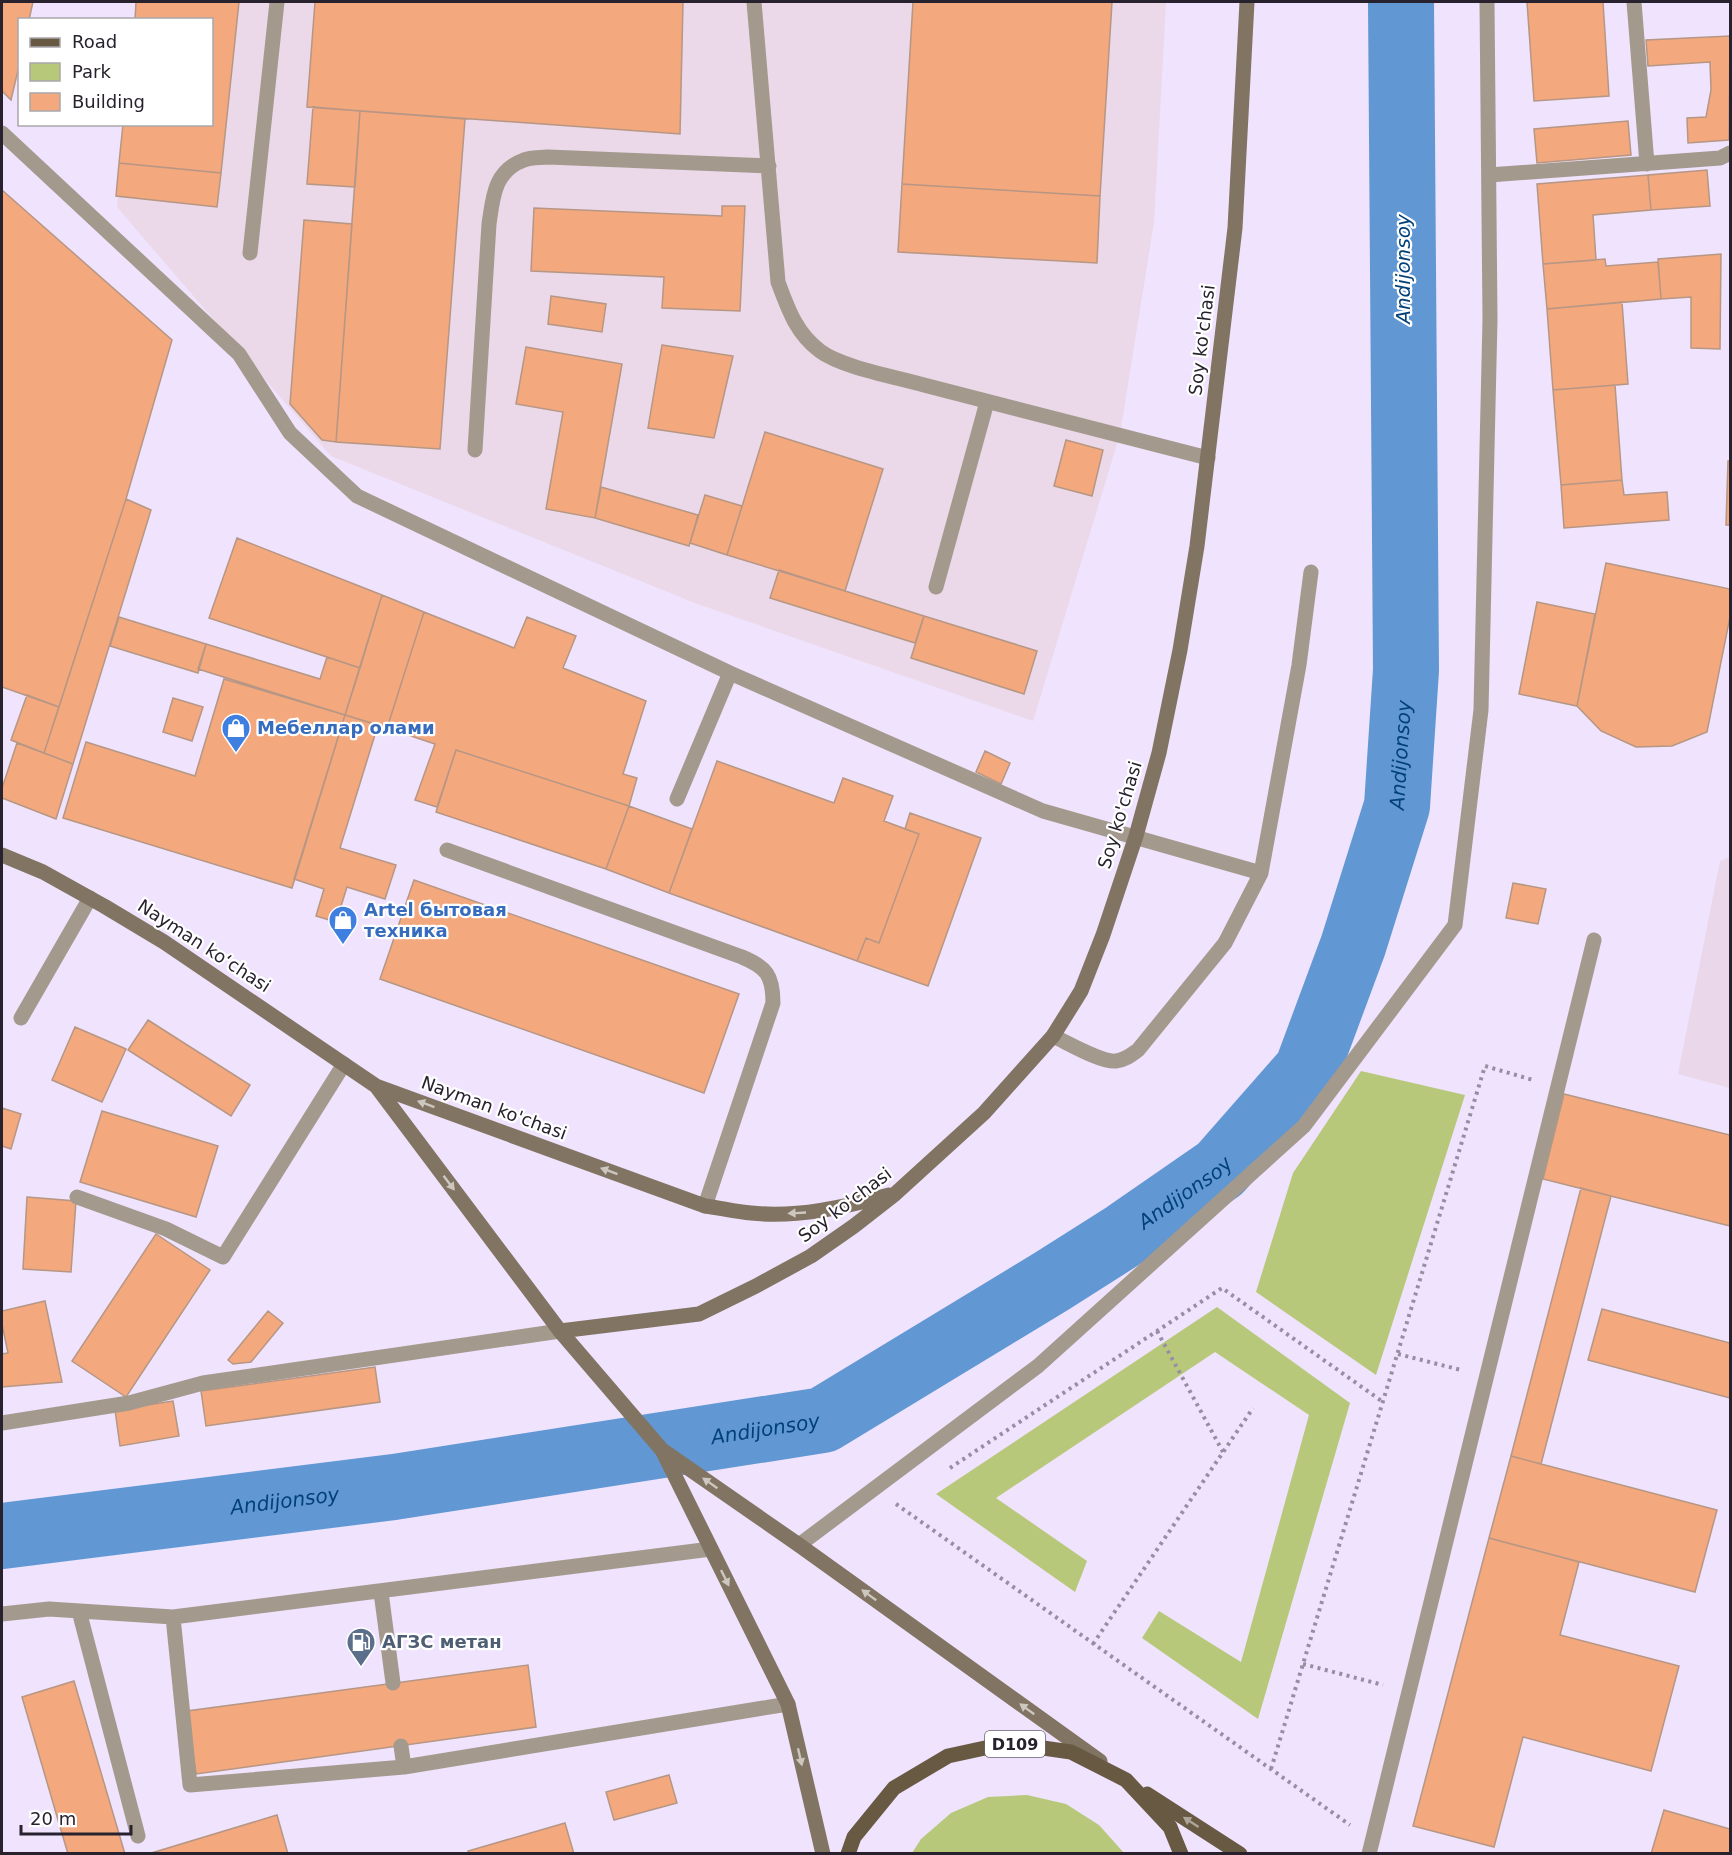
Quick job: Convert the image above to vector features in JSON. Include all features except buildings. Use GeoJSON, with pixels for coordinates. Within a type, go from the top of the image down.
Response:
{"type":"FeatureCollection","features":[{"type":"Feature","properties":{"kind":"main road","name":"Soy ko'chasi"},"geometry":{"type":"LineString","coordinates":[[560,1331],[699,1314],[811,1256],[854,1227],[895,1194],[984,1113],[1053,1036],[1082,991],[1136,836],[1159,753],[1180,650],[1197,546],[1235,228],[1248,2]]}},
{"type":"Feature","properties":{"kind":"main road","name":"Nayman koʻchasi"},"geometry":{"type":"LineString","coordinates":[[2,855],[43,872],[165,942],[376,1086]]}},
{"type":"Feature","properties":{"kind":"main road"},"geometry":{"type":"LineString","coordinates":[[376,1086],[560,1331],[662,1450],[788,1704],[823,1854]]}},
{"type":"Feature","properties":{"kind":"main road","name":"Nayman ko'chasi"},"geometry":{"type":"LineString","coordinates":[[376,1086],[705,1206],[752,1213],[799,1214],[848,1206],[895,1194]]}},
{"type":"Feature","properties":{"kind":"main road"},"geometry":{"type":"LineString","coordinates":[[662,1450],[799,1545],[1126,1780]]}},
{"type":"Feature","properties":{"kind":"main road","name":"D109"},"geometry":{"type":"LineString","coordinates":[[848,1854],[854,1837],[894,1788],[948,1756],[1008,1743],[1071,1752],[1126,1780],[1240,1854]]}},
{"type":"Feature","properties":{"kind":"main road","name":"D109"},"geometry":{"type":"LineString","coordinates":[[1126,1780],[1170,1827],[1181,1854]]}},
{"type":"Feature","properties":{"kind":"street"},"geometry":{"type":"LineString","coordinates":[[250,253],[277,2]]}},
{"type":"Feature","properties":{"kind":"street"},"geometry":{"type":"LineString","coordinates":[[754,2],[778,282],[790,315],[804,338],[822,353],[847,364],[1208,458]]}},
{"type":"Feature","properties":{"kind":"street"},"geometry":{"type":"LineString","coordinates":[[799,1545],[1038,1366],[1304,1126],[1455,925],[1481,710],[1490,319],[1487,2]]}},
{"type":"Feature","properties":{"kind":"street"},"geometry":{"type":"LineString","coordinates":[[1634,2],[1647,164]]}},
{"type":"Feature","properties":{"kind":"street"},"geometry":{"type":"LineString","coordinates":[[2,134],[239,354],[290,433],[357,496],[730,673],[1043,811],[1261,873]]}},
{"type":"Feature","properties":{"kind":"street"},"geometry":{"type":"LineString","coordinates":[[1489,175],[1720,158],[1731,153]]}},
{"type":"Feature","properties":{"kind":"street"},"geometry":{"type":"LineString","coordinates":[[475,450],[489,224],[494,189],[507,169],[525,159],[548,157],[769,166]]}},
{"type":"Feature","properties":{"kind":"street"},"geometry":{"type":"LineString","coordinates":[[936,587],[987,402]]}},
{"type":"Feature","properties":{"kind":"street"},"geometry":{"type":"LineString","coordinates":[[1053,1036],[1106,1060],[1116,1061],[1127,1058],[1138,1050],[1225,943],[1261,873],[1299,665],[1311,572]]}},
{"type":"Feature","properties":{"kind":"street"},"geometry":{"type":"LineString","coordinates":[[677,799],[730,673]]}},
{"type":"Feature","properties":{"kind":"street"},"geometry":{"type":"LineString","coordinates":[[447,850],[742,957],[759,964],[769,976],[773,988],[773,1002],[705,1206]]}},
{"type":"Feature","properties":{"kind":"street"},"geometry":{"type":"LineString","coordinates":[[21,1018],[90,898]]}},
{"type":"Feature","properties":{"kind":"street"},"geometry":{"type":"LineString","coordinates":[[1371,1847],[1594,940]]}},
{"type":"Feature","properties":{"kind":"street"},"geometry":{"type":"LineString","coordinates":[[77,1197],[166,1229],[223,1257],[344,1064]]}},
{"type":"Feature","properties":{"kind":"street"},"geometry":{"type":"LineString","coordinates":[[2,1423],[129,1403],[203,1383],[560,1331]]}},
{"type":"Feature","properties":{"kind":"street"},"geometry":{"type":"LineString","coordinates":[[2,1614],[49,1609],[173,1617],[711,1549]]}},
{"type":"Feature","properties":{"kind":"street"},"geometry":{"type":"LineString","coordinates":[[381,1592],[393,1683]]}},
{"type":"Feature","properties":{"kind":"street"},"geometry":{"type":"LineString","coordinates":[[79,1611],[138,1836]]}},
{"type":"Feature","properties":{"kind":"street"},"geometry":{"type":"LineString","coordinates":[[173,1617],[190,1785],[404,1767],[788,1704]]}},
{"type":"Feature","properties":{"kind":"street"},"geometry":{"type":"LineString","coordinates":[[401,1746],[404,1767]]}},
{"type":"Feature","properties":{"kind":"path"},"geometry":{"type":"LineString","coordinates":[[1271,1769],[1485,1066],[1558,1086]]}},
{"type":"Feature","properties":{"kind":"path"},"geometry":{"type":"LineString","coordinates":[[944,1472],[1222,1288],[1383,1402]]}},
{"type":"Feature","properties":{"kind":"path"},"geometry":{"type":"LineString","coordinates":[[1157,1331],[1223,1452]]}},
{"type":"Feature","properties":{"kind":"path"},"geometry":{"type":"LineString","coordinates":[[1398,1354],[1487,1376]]}},
{"type":"Feature","properties":{"kind":"path"},"geometry":{"type":"LineString","coordinates":[[1093,1644],[1253,1408]]}},
{"type":"Feature","properties":{"kind":"path"},"geometry":{"type":"LineString","coordinates":[[906,1498],[896,1504],[1271,1769],[1371,1847]]}},
{"type":"Feature","properties":{"kind":"path"},"geometry":{"type":"LineString","coordinates":[[1303,1664],[1409,1692]]}},
{"type":"Feature","properties":{"kind":"shaded area"},"geometry":{"type":"Polygon","coordinates":[[[136,2],[1166,2],[1154,222],[1120,434],[1033,721],[695,603],[331,456],[117,207],[125,126],[213,126],[213,18],[134,18],[136,2]]]}},
{"type":"Feature","properties":{"kind":"shaded area"},"geometry":{"type":"Polygon","coordinates":[[[1730,857],[1730,1088],[1678,1074],[1720,861],[1730,857]]]}},
{"type":"Feature","properties":{"kind":"green space"},"geometry":{"type":"Polygon","coordinates":[[[1361,1071],[1465,1095],[1376,1375],[1256,1292],[1293,1173],[1361,1071]]]}},
{"type":"Feature","properties":{"kind":"green space"},"geometry":{"type":"Polygon","coordinates":[[[1217,1307],[1350,1403],[1258,1719],[1142,1638],[1159,1611],[1241,1662],[1309,1415],[1215,1352],[996,1498],[1087,1561],[1075,1592],[936,1494],[1217,1307]]]}},
{"type":"Feature","properties":{"kind":"green space"},"geometry":{"type":"Polygon","coordinates":[[[1027,1795],[1066,1804],[1099,1825],[1124,1853],[912,1853],[921,1839],[951,1813],[988,1797],[1027,1795]]]}},
{"type":"Feature","properties":{"kind":"waterway","name":"Andijonsoy"},"geometry":{"type":"LineString","coordinates":[[2,1536],[394,1487],[823,1420],[1052,1281],[1126,1234],[1220,1169],[1307,1070],[1353,946],[1397,806],[1406,670],[1401,2]]}},
{"type":"Feature","properties":{"kind":"place","name":"Мебеллар олами"},"geometry":{"type":"Point","coordinates":[236,754]}},
{"type":"Feature","properties":{"kind":"place","name":"Artel бытовая техника"},"geometry":{"type":"Point","coordinates":[343,946]}},
{"type":"Feature","properties":{"kind":"place","name":"АГЗС метан"},"geometry":{"type":"Point","coordinates":[361,1668]}}]}
